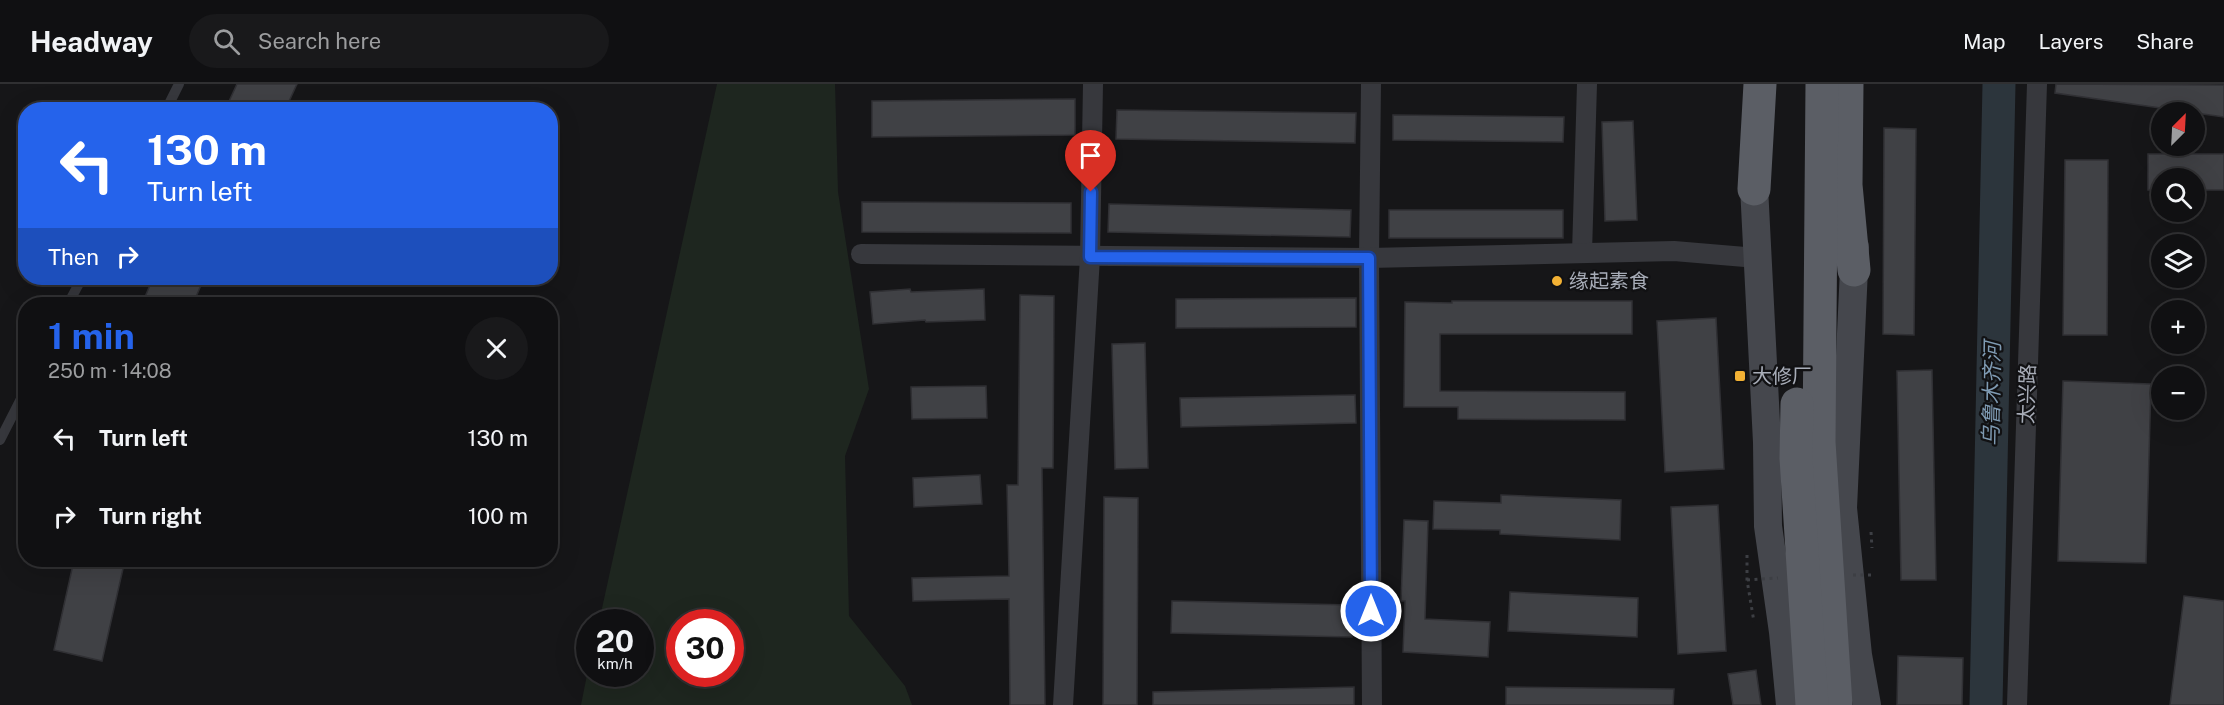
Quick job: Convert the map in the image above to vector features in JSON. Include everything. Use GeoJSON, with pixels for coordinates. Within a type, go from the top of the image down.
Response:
{"type":"FeatureCollection","features":[{"type":"Feature","properties":{"kind":"highway"},"geometry":{"type":"LineString","coordinates":[[1754,189],[1760,84]]}},
{"type":"Feature","properties":{"kind":"highway"},"geometry":{"type":"LineString","coordinates":[[1799,84],[1796,458],[1812,705]]}},
{"type":"Feature","properties":{"kind":"highway"},"geometry":{"type":"LineString","coordinates":[[1822,84],[1819,442],[1836,705]]}},
{"type":"Feature","properties":{"kind":"highway"},"geometry":{"type":"LineString","coordinates":[[1847,84],[1846,185],[1854,270]]}},
{"type":"Feature","properties":{"kind":"main road"},"geometry":{"type":"LineString","coordinates":[[1749,84],[1767,442],[1768,526],[1783,632],[1790,705]]}},
{"type":"Feature","properties":{"kind":"main road"},"geometry":{"type":"LineString","coordinates":[[1862,84],[1843,508],[1858,655],[1867,705]]}},
{"type":"Feature","properties":{"kind":"street"},"geometry":{"type":"LineString","coordinates":[[1063,705],[1090,257],[1093,84]]}},
{"type":"Feature","properties":{"kind":"street"},"geometry":{"type":"LineString","coordinates":[[1371,84],[1369,258],[1372,705]]}},
{"type":"Feature","properties":{"kind":"street"},"geometry":{"type":"LineString","coordinates":[[1582,253],[1587,84]]}},
{"type":"Feature","properties":{"kind":"street","name":"太兴路"},"geometry":{"type":"LineString","coordinates":[[2017,705],[2037,84]]}},
{"type":"Feature","properties":{"kind":"street"},"geometry":{"type":"LineString","coordinates":[[861,254],[1369,258],[1674,251],[1757,258]]}},
{"type":"Feature","properties":{"kind":"lane"},"geometry":{"type":"LineString","coordinates":[[170,102],[179,84]]}},
{"type":"Feature","properties":{"kind":"lane"},"geometry":{"type":"LineString","coordinates":[[0,440],[18,405]]}},
{"type":"Feature","properties":{"kind":"path"},"geometry":{"type":"LineString","coordinates":[[1747,549],[1747,580],[1754,622]]}},
{"type":"Feature","properties":{"kind":"shaded area"},"geometry":{"type":"Polygon","coordinates":[[[717,84],[835,84],[838,192],[869,389],[845,456],[849,616],[905,686],[912,705],[581,705],[585,687],[654,687],[654,609],[602,609],[717,84]]]}},
{"type":"Feature","properties":{"kind":"building"},"geometry":{"type":"Polygon","coordinates":[[[237,84],[297,84],[289,102],[229,102],[237,84]]]}},
{"type":"Feature","properties":{"kind":"building"},"geometry":{"type":"Polygon","coordinates":[[[2056,84],[2224,85],[2224,117],[2205,114],[2205,102],[2151,102],[2151,107],[2055,93],[2056,84]]]}},
{"type":"Feature","properties":{"kind":"building"},"geometry":{"type":"Polygon","coordinates":[[[1075,99],[1075,135],[872,137],[872,101],[1075,99]]]}},
{"type":"Feature","properties":{"kind":"building"},"geometry":{"type":"Polygon","coordinates":[[[1117,110],[1356,113],[1355,143],[1116,139],[1117,110]]]}},
{"type":"Feature","properties":{"kind":"building"},"geometry":{"type":"Polygon","coordinates":[[[1393,115],[1564,117],[1563,142],[1393,140],[1393,115]]]}},
{"type":"Feature","properties":{"kind":"building"},"geometry":{"type":"Polygon","coordinates":[[[1633,121],[1637,220],[1605,221],[1602,122],[1633,121]]]}},
{"type":"Feature","properties":{"kind":"building"},"geometry":{"type":"Polygon","coordinates":[[[1884,128],[1916,129],[1914,335],[1883,334],[1884,128]]]}},
{"type":"Feature","properties":{"kind":"building"},"geometry":{"type":"Polygon","coordinates":[[[2148,154],[2151,156],[2205,156],[2205,154],[2224,154],[2224,190],[2205,190],[2205,168],[2151,168],[2151,190],[2148,190],[2148,154]]]}},
{"type":"Feature","properties":{"kind":"building"},"geometry":{"type":"Polygon","coordinates":[[[2065,160],[2108,160],[2107,335],[2063,335],[2065,160]]]}},
{"type":"Feature","properties":{"kind":"building"},"geometry":{"type":"Polygon","coordinates":[[[862,202],[1071,203],[1071,233],[862,232],[862,202]]]}},
{"type":"Feature","properties":{"kind":"building"},"geometry":{"type":"Polygon","coordinates":[[[1109,204],[1351,210],[1350,237],[1108,232],[1109,204]]]}},
{"type":"Feature","properties":{"kind":"building"},"geometry":{"type":"Polygon","coordinates":[[[1389,210],[1563,210],[1563,238],[1389,238],[1389,210]]]}},
{"type":"Feature","properties":{"kind":"building"},"geometry":{"type":"Polygon","coordinates":[[[150,285],[201,285],[196,297],[145,297],[150,285]]]}},
{"type":"Feature","properties":{"kind":"building"},"geometry":{"type":"Polygon","coordinates":[[[910,289],[911,292],[984,289],[985,320],[926,322],[925,320],[873,324],[870,292],[910,289]]]}},
{"type":"Feature","properties":{"kind":"building"},"geometry":{"type":"Polygon","coordinates":[[[1020,295],[1054,296],[1053,468],[1042,468],[1045,705],[1010,705],[1009,599],[913,601],[912,578],[1009,576],[1007,485],[1018,485],[1020,295]]]}},
{"type":"Feature","properties":{"kind":"building"},"geometry":{"type":"Polygon","coordinates":[[[1356,298],[1356,327],[1176,328],[1176,299],[1356,298]]]}},
{"type":"Feature","properties":{"kind":"building"},"geometry":{"type":"Polygon","coordinates":[[[1452,301],[1632,301],[1632,334],[1440,334],[1440,391],[1625,392],[1625,420],[1458,419],[1458,407],[1404,407],[1405,302],[1452,303],[1452,301]]]}},
{"type":"Feature","properties":{"kind":"building"},"geometry":{"type":"Polygon","coordinates":[[[1716,318],[1724,469],[1665,472],[1657,321],[1716,318]]]}},
{"type":"Feature","properties":{"kind":"building"},"geometry":{"type":"Polygon","coordinates":[[[1145,343],[1148,468],[1115,469],[1112,344],[1145,343]]]}},
{"type":"Feature","properties":{"kind":"building"},"geometry":{"type":"Polygon","coordinates":[[[1932,370],[1936,580],[1901,580],[1897,371],[1932,370]]]}},
{"type":"Feature","properties":{"kind":"building"},"geometry":{"type":"Polygon","coordinates":[[[2063,381],[2151,384],[2146,563],[2058,561],[2063,381]]]}},
{"type":"Feature","properties":{"kind":"building"},"geometry":{"type":"Polygon","coordinates":[[[986,386],[987,418],[912,419],[911,387],[986,386]]]}},
{"type":"Feature","properties":{"kind":"building"},"geometry":{"type":"Polygon","coordinates":[[[1355,395],[1356,423],[1181,427],[1180,398],[1355,395]]]}},
{"type":"Feature","properties":{"kind":"building"},"geometry":{"type":"Polygon","coordinates":[[[980,475],[982,504],[914,507],[913,478],[980,475]]]}},
{"type":"Feature","properties":{"kind":"building"},"geometry":{"type":"Polygon","coordinates":[[[1501,495],[1621,500],[1620,540],[1500,534],[1500,530],[1433,529],[1434,501],[1501,503],[1501,495]]]}},
{"type":"Feature","properties":{"kind":"building"},"geometry":{"type":"Polygon","coordinates":[[[1104,497],[1138,498],[1137,705],[1103,705],[1104,497]]]}},
{"type":"Feature","properties":{"kind":"building"},"geometry":{"type":"Polygon","coordinates":[[[1718,505],[1726,651],[1678,654],[1671,507],[1718,505]]]}},
{"type":"Feature","properties":{"kind":"building"},"geometry":{"type":"Polygon","coordinates":[[[1404,520],[1428,521],[1425,619],[1490,622],[1488,657],[1403,652],[1405,601],[1401,601],[1404,520]]]}},
{"type":"Feature","properties":{"kind":"building"},"geometry":{"type":"Polygon","coordinates":[[[72,567],[123,567],[102,661],[54,650],[72,567]]]}},
{"type":"Feature","properties":{"kind":"building"},"geometry":{"type":"Polygon","coordinates":[[[1510,592],[1638,598],[1637,637],[1508,631],[1510,592]]]}},
{"type":"Feature","properties":{"kind":"building"},"geometry":{"type":"Polygon","coordinates":[[[2184,596],[2224,601],[2224,705],[2170,705],[2184,596]]]}},
{"type":"Feature","properties":{"kind":"building"},"geometry":{"type":"Polygon","coordinates":[[[1172,601],[1353,605],[1352,637],[1171,633],[1172,601]]]}},
{"type":"Feature","properties":{"kind":"building"},"geometry":{"type":"Polygon","coordinates":[[[1898,656],[1963,658],[1962,705],[1897,705],[1898,656]]]}},
{"type":"Feature","properties":{"kind":"building"},"geometry":{"type":"Polygon","coordinates":[[[1756,670],[1761,705],[1733,705],[1728,674],[1756,670]]]}},
{"type":"Feature","properties":{"kind":"building"},"geometry":{"type":"Polygon","coordinates":[[[1354,687],[1354,705],[1153,705],[1153,692],[1354,687]]]}},
{"type":"Feature","properties":{"kind":"building"},"geometry":{"type":"Polygon","coordinates":[[[1506,687],[1674,689],[1673,705],[1506,705],[1506,687]]]}},
{"type":"Feature","properties":{"kind":"waterway","name":"乌鲁木齐河"},"geometry":{"type":"LineString","coordinates":[[1986,705],[1999,84]]}},
{"type":"Feature","properties":{"kind":"place","name":"缘起素食"},"geometry":{"type":"Point","coordinates":[1557,281]}},
{"type":"Feature","properties":{"kind":"place","name":"大修厂"},"geometry":{"type":"Point","coordinates":[1740,376]}},
{"type":"Feature","properties":{"kind":"route"},"geometry":{"type":"LineString","coordinates":[[1091,192],[1090,257],[1369,258],[1371,611]]}}]}
